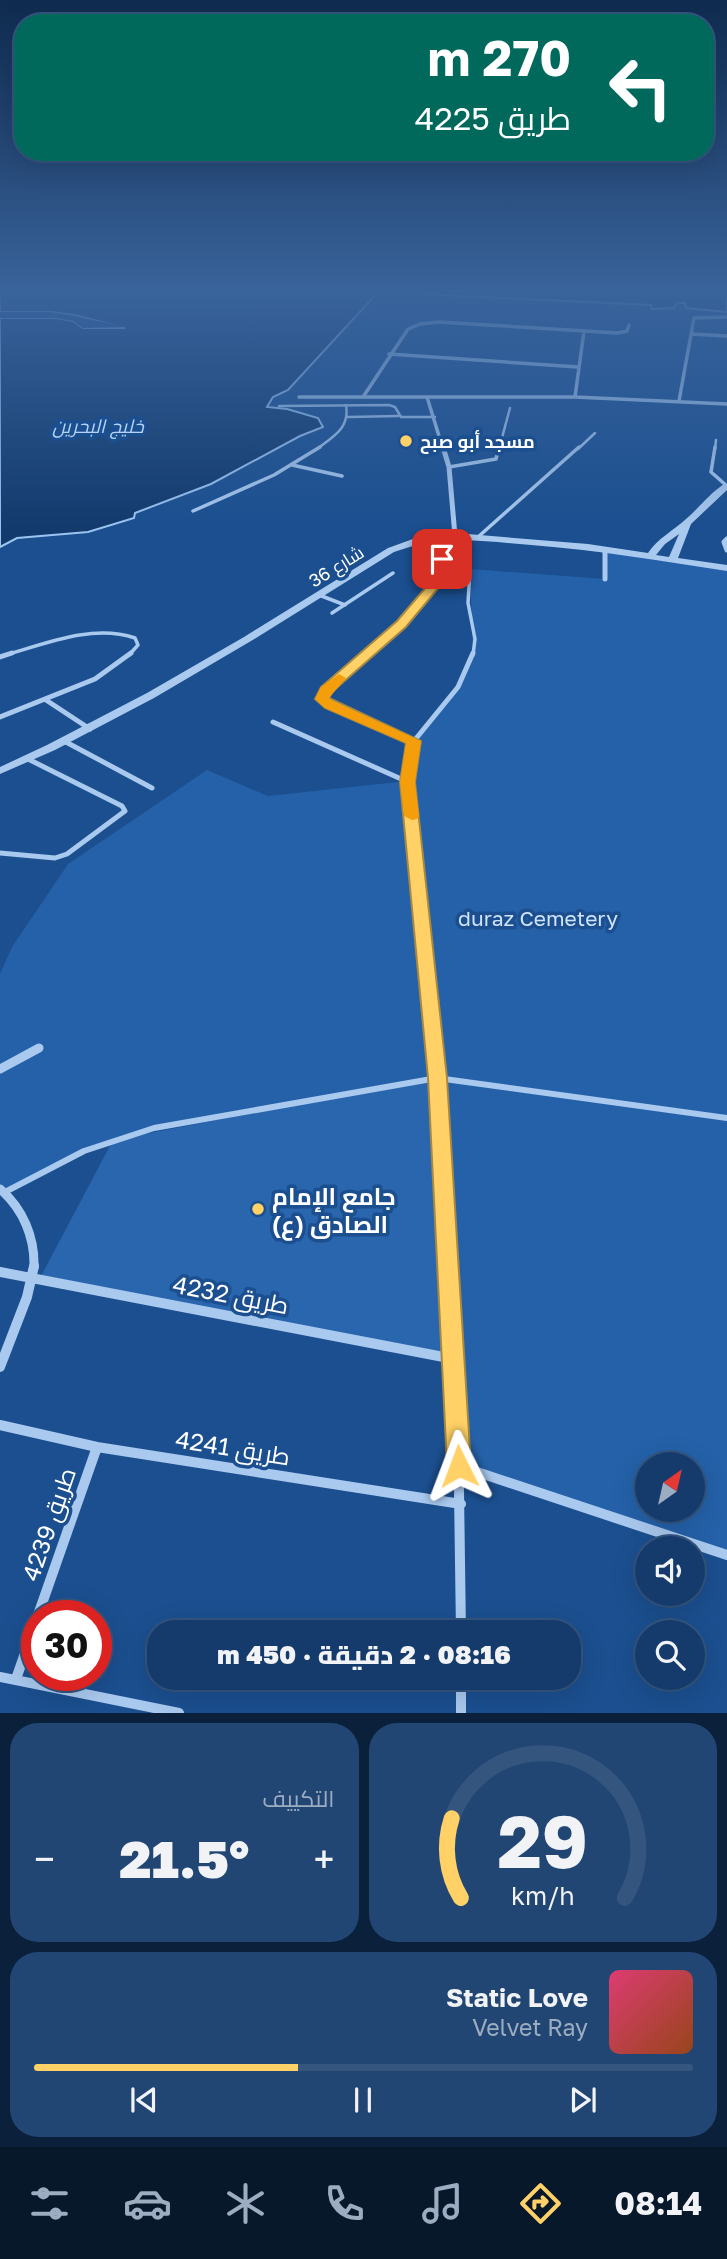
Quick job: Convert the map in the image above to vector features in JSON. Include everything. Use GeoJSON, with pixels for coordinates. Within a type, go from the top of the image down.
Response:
{"type":"FeatureCollection","features":[{"type":"Feature","properties":{"kind":"street"},"geometry":{"type":"LineString","coordinates":[[363,397],[381,368]]}},
{"type":"Feature","properties":{"kind":"street"},"geometry":{"type":"LineString","coordinates":[[575,397],[578,368]]}},
{"type":"Feature","properties":{"kind":"street"},"geometry":{"type":"LineString","coordinates":[[679,401],[685,368]]}},
{"type":"Feature","properties":{"kind":"street"},"geometry":{"type":"LineString","coordinates":[[299,397],[575,397],[727,404]]}},
{"type":"Feature","properties":{"kind":"street"},"geometry":{"type":"LineString","coordinates":[[427,397],[449,467],[455,536]]}},
{"type":"Feature","properties":{"kind":"street"},"geometry":{"type":"LineString","coordinates":[[651,556],[660,543],[687,524],[710,498],[727,486]]}},
{"type":"Feature","properties":{"kind":"street"},"geometry":{"type":"LineString","coordinates":[[673,559],[687,524]]}},
{"type":"Feature","properties":{"kind":"street"},"geometry":{"type":"LineString","coordinates":[[434,537],[442,559],[443,570],[439,580],[401,624],[326,690],[322,699],[330,705],[414,741],[408,782],[437,1078],[461,1504],[461,1620]]}},
{"type":"Feature","properties":{"kind":"street","name":"شارع 36"},"geometry":{"type":"LineString","coordinates":[[0,771],[90,729],[228,651],[391,550],[434,537],[478,537],[606,550],[727,568]]}},
{"type":"Feature","properties":{"kind":"street"},"geometry":{"type":"LineString","coordinates":[[727,539],[724,542],[727,550]]}},
{"type":"Feature","properties":{"kind":"street"},"geometry":{"type":"LineString","coordinates":[[605,579],[606,550]]}},
{"type":"Feature","properties":{"kind":"street"},"geometry":{"type":"LineString","coordinates":[[0,1069],[39,1048]]}},
{"type":"Feature","properties":{"kind":"street"},"geometry":{"type":"LineString","coordinates":[[0,1367],[33,1276],[34,1247],[21,1213],[2,1191]]}},
{"type":"Feature","properties":{"kind":"street","name":"طريق 4232"},"geometry":{"type":"LineString","coordinates":[[0,1272],[33,1276],[454,1359]]}},
{"type":"Feature","properties":{"kind":"street","name":"طريق 4241"},"geometry":{"type":"LineString","coordinates":[[0,1425],[97,1447],[461,1504]]}},
{"type":"Feature","properties":{"kind":"street","name":"طريق 4239"},"geometry":{"type":"LineString","coordinates":[[43,1600],[97,1447]]}},
{"type":"Feature","properties":{"kind":"street"},"geometry":{"type":"LineString","coordinates":[[459,1466],[727,1555]]}},
{"type":"Feature","properties":{"kind":"street","name":"طريق 4239"},"geometry":{"type":"LineString","coordinates":[[16,1679],[21,1664]]}},
{"type":"Feature","properties":{"kind":"street"},"geometry":{"type":"LineString","coordinates":[[0,1676],[179,1713]]}},
{"type":"Feature","properties":{"kind":"street"},"geometry":{"type":"LineString","coordinates":[[461,1690],[461,1713]]}},
{"type":"Feature","properties":{"kind":"lane"},"geometry":{"type":"LineString","coordinates":[[279,405],[392,406],[398,416]]}},
{"type":"Feature","properties":{"kind":"lane"},"geometry":{"type":"LineString","coordinates":[[193,511],[246,489],[292,465],[341,428],[348,417],[346,405]]}},
{"type":"Feature","properties":{"kind":"lane"},"geometry":{"type":"LineString","coordinates":[[449,467],[496,459],[510,408]]}},
{"type":"Feature","properties":{"kind":"lane"},"geometry":{"type":"LineString","coordinates":[[348,417],[435,417]]}},
{"type":"Feature","properties":{"kind":"lane"},"geometry":{"type":"LineString","coordinates":[[478,537],[595,433]]}},
{"type":"Feature","properties":{"kind":"lane"},"geometry":{"type":"LineString","coordinates":[[716,440],[710,471],[727,486]]}},
{"type":"Feature","properties":{"kind":"lane"},"geometry":{"type":"LineString","coordinates":[[292,465],[342,477]]}},
{"type":"Feature","properties":{"kind":"lane"},"geometry":{"type":"LineString","coordinates":[[414,741],[458,687],[473,658],[475,639],[468,603],[470,569]]}},
{"type":"Feature","properties":{"kind":"lane"},"geometry":{"type":"LineString","coordinates":[[332,613],[393,573]]}},
{"type":"Feature","properties":{"kind":"lane"},"geometry":{"type":"LineString","coordinates":[[319,595],[345,605]]}},
{"type":"Feature","properties":{"kind":"lane"},"geometry":{"type":"LineString","coordinates":[[0,657],[88,635],[120,634],[135,638],[138,645],[132,654],[92,679],[0,717]]}},
{"type":"Feature","properties":{"kind":"lane"},"geometry":{"type":"LineString","coordinates":[[46,700],[90,729]]}},
{"type":"Feature","properties":{"kind":"lane"},"geometry":{"type":"LineString","coordinates":[[273,722],[408,782]]}},
{"type":"Feature","properties":{"kind":"lane"},"geometry":{"type":"LineString","coordinates":[[64,741],[152,788]]}},
{"type":"Feature","properties":{"kind":"lane"},"geometry":{"type":"LineString","coordinates":[[0,853],[55,858],[67,854],[125,811],[122,806],[27,758]]}},
{"type":"Feature","properties":{"kind":"lane"},"geometry":{"type":"LineString","coordinates":[[2,1191],[84,1151],[154,1128],[437,1078],[727,1118]]}},
{"type":"Feature","properties":{"kind":"green space","name":"duraz Cemetery"},"geometry":{"type":"Polygon","coordinates":[[[605,550],[727,568],[727,1560],[705,1552],[705,1536],[659,1536],[459,1466],[437,1078],[266,1108],[113,1140],[5,1192],[0,1189],[0,974],[12,947],[68,864],[207,770],[268,796],[407,781],[414,741],[444,705],[473,658],[470,569],[605,579],[605,550]]]}},
{"type":"Feature","properties":{"kind":"water","name":"خليج البحرين"},"geometry":{"type":"Polygon","coordinates":[[[0,368],[308,368],[288,390],[273,397],[267,407],[287,409],[318,418],[323,427],[300,436],[211,484],[135,513],[134,518],[88,532],[17,538],[0,547],[0,368]]]}},
{"type":"Feature","properties":{"kind":"building","name":"جامع الإمام الصادق (ع)"},"geometry":{"type":"Polygon","coordinates":[[[429,1079],[454,1359],[40,1278],[113,1140],[429,1079]]]}},
{"type":"Feature","properties":{"kind":"slow traffic"},"geometry":{"type":"LineString","coordinates":[[339,678],[326,690],[322,699],[330,705],[414,741],[408,782],[412,816]]}},
{"type":"Feature","properties":{"kind":"place","name":"مسجد أبو صبح"},"geometry":{"type":"Point","coordinates":[406,441]}},
{"type":"Feature","properties":{"kind":"place","name":"جامع الإمام الصادق (ع)"},"geometry":{"type":"Point","coordinates":[258,1209]}},
{"type":"Feature","properties":{"kind":"route"},"geometry":{"type":"LineString","coordinates":[[442,559],[443,570],[439,580],[401,624],[326,690],[322,699],[330,705],[414,741],[408,782],[437,1078],[459,1466]]}}]}
